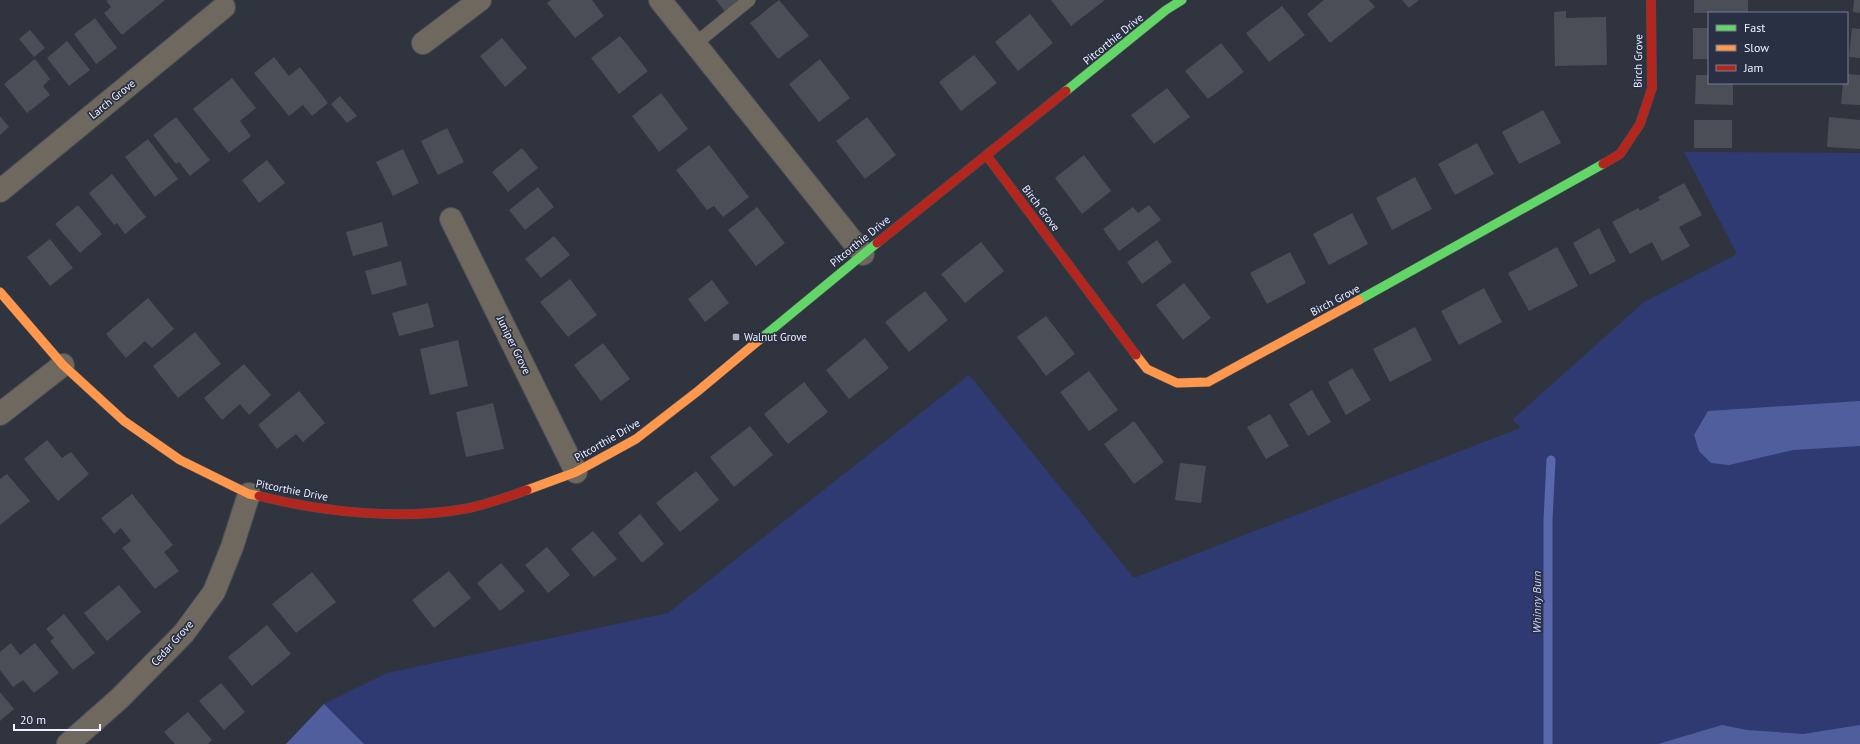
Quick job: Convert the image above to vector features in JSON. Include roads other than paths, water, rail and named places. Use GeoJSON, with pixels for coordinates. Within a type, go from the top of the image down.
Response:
{"type":"FeatureCollection","features":[{"type":"Feature","properties":{"kind":"street"},"geometry":{"type":"LineString","coordinates":[[423,43],[480,0]]}},
{"type":"Feature","properties":{"kind":"street"},"geometry":{"type":"LineString","coordinates":[[660,0],[863,254]]}},
{"type":"Feature","properties":{"kind":"street","name":"Pitcorthie Drive"},"geometry":{"type":"LineString","coordinates":[[0,292],[63,364],[124,421],[180,460],[249,494],[291,504],[336,511],[414,514],[475,506],[514,495],[576,472],[636,439],[698,391],[863,254],[1166,10],[1182,0]]}},
{"type":"Feature","properties":{"kind":"street","name":"Birch Grove"},"geometry":{"type":"LineString","coordinates":[[986,156],[1147,369],[1177,383],[1208,382],[1434,259],[1620,154],[1640,124],[1652,88],[1651,0]]}},
{"type":"Feature","properties":{"kind":"street","name":"Larch Grove"},"geometry":{"type":"LineString","coordinates":[[0,191],[224,7]]}},
{"type":"Feature","properties":{"kind":"street","name":"Juniper Grove"},"geometry":{"type":"LineString","coordinates":[[451,219],[576,472]]}},
{"type":"Feature","properties":{"kind":"street"},"geometry":{"type":"LineString","coordinates":[[0,414],[63,364]]}},
{"type":"Feature","properties":{"kind":"street","name":"Cedar Grove"},"geometry":{"type":"LineString","coordinates":[[68,744],[120,698],[184,633],[214,592],[232,547],[249,494]]}},
{"type":"Feature","properties":{"kind":"lane"},"geometry":{"type":"LineString","coordinates":[[695,44],[749,0]]}},
{"type":"Feature","properties":{"kind":"waterway","name":"Whinny Burn"},"geometry":{"type":"LineString","coordinates":[[1548,744],[1548,520],[1551,460]]}},
{"type":"Feature","properties":{"kind":"place","name":"Walnut Grove"},"geometry":{"type":"Point","coordinates":[736,337]}}]}
